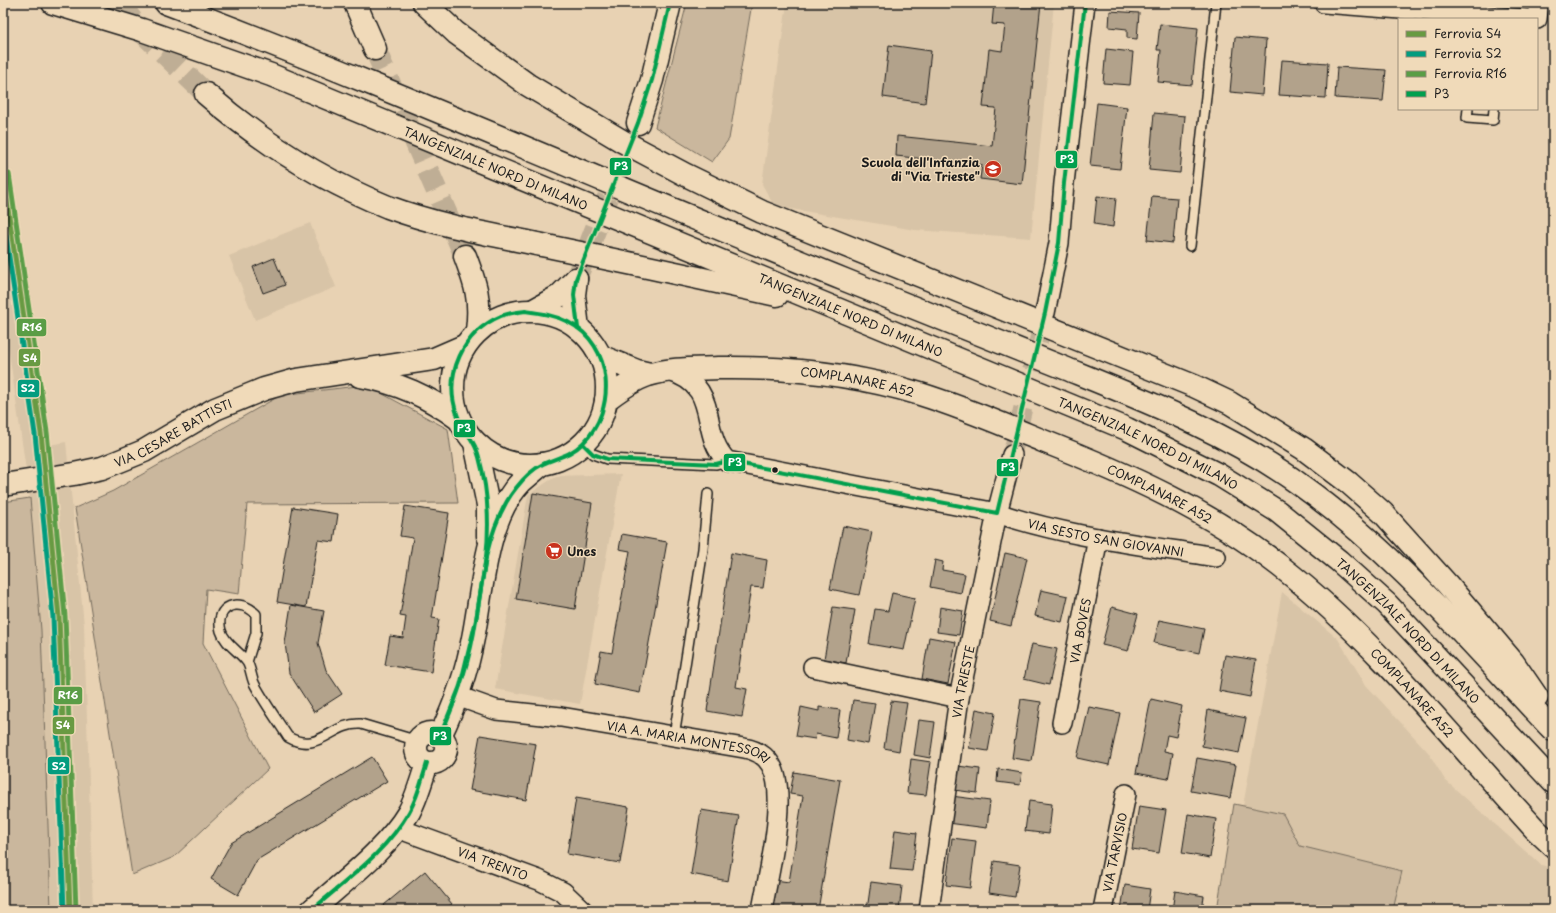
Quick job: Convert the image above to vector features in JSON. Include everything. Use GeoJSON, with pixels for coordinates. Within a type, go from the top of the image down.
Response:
{"type":"FeatureCollection","features":[{"type":"Feature","properties":{"kind":"main road","name":"TANGENZIALE NORD DI MILANO"},"geometry":{"type":"LineString","coordinates":[[53,3],[142,30],[271,75],[1127,429],[1219,475],[1277,512],[1339,561],[1387,604],[1553,782]]}},
{"type":"Feature","properties":{"kind":"main road"},"geometry":{"type":"LineString","coordinates":[[166,3],[280,46],[838,278],[1140,399],[1239,446],[1300,484],[1361,532],[1412,579],[1553,730]]}},
{"type":"Feature","properties":{"kind":"main road"},"geometry":{"type":"LineString","coordinates":[[355,3],[375,49]]}},
{"type":"Feature","properties":{"kind":"main road"},"geometry":{"type":"LineString","coordinates":[[424,3],[456,33],[528,85],[622,141],[686,175],[762,212],[1194,386],[1230,403],[1262,422],[1331,469],[1383,513],[1447,584],[1513,662],[1553,722]]}},
{"type":"Feature","properties":{"kind":"main road"},"geometry":{"type":"LineString","coordinates":[[440,3],[492,59]]}},
{"type":"Feature","properties":{"kind":"main road"},"geometry":{"type":"LineString","coordinates":[[638,124],[652,80],[670,3]]}},
{"type":"Feature","properties":{"kind":"main road"},"geometry":{"type":"LineString","coordinates":[[206,94],[238,121],[279,150],[335,183],[389,207],[461,229],[830,306]]}},
{"type":"Feature","properties":{"kind":"main road"},"geometry":{"type":"LineString","coordinates":[[465,256],[477,293],[480,309],[471,338],[457,361],[452,385],[454,402],[459,419],[466,432],[475,443],[492,456],[511,463],[528,465],[542,464],[563,458],[582,444],[597,426],[606,400],[607,382],[600,356],[587,336],[578,328],[559,316],[534,310]]}},
{"type":"Feature","properties":{"kind":"main road"},"geometry":{"type":"LineString","coordinates":[[534,310],[559,296],[576,279],[574,295],[578,328]]}},
{"type":"Feature","properties":{"kind":"main road","name":"VIA CESARE BATTISTI"},"geometry":{"type":"LineString","coordinates":[[3,484],[74,474],[102,468],[130,457],[162,441],[215,409],[264,389],[296,380],[434,359],[471,338],[498,317],[514,312],[534,310]]}},
{"type":"Feature","properties":{"kind":"main road","name":"COMPLANARE A52"},"geometry":{"type":"LineString","coordinates":[[600,356],[660,373]]}},
{"type":"Feature","properties":{"kind":"main road","name":"COMPLANARE A52"},"geometry":{"type":"LineString","coordinates":[[606,400],[622,388],[660,373],[690,369],[754,368],[814,372],[868,381],[918,394],[966,410],[1147,484],[1189,506],[1235,533],[1280,566],[1327,605],[1369,645],[1535,829],[1553,846]]}},
{"type":"Feature","properties":{"kind":"main road","name":"VIA CESARE BATTISTI"},"geometry":{"type":"LineString","coordinates":[[341,373],[383,380],[398,385],[432,400],[459,419]]}},
{"type":"Feature","properties":{"kind":"main road"},"geometry":{"type":"LineString","coordinates":[[475,443],[488,505],[488,550]]}},
{"type":"Feature","properties":{"kind":"main road"},"geometry":{"type":"LineString","coordinates":[[440,736],[457,696],[467,666],[488,550],[498,521],[510,496],[521,483],[542,464]]}},
{"type":"Feature","properties":{"kind":"main road"},"geometry":{"type":"LineString","coordinates":[[435,733],[440,736],[446,745],[446,753],[441,761],[436,763],[427,763],[423,761],[417,754],[418,741],[426,734],[435,733]]}},
{"type":"Feature","properties":{"kind":"main road"},"geometry":{"type":"LineString","coordinates":[[312,910],[372,856],[397,828],[408,812],[427,763]]}},
{"type":"Feature","properties":{"kind":"street"},"geometry":{"type":"LineString","coordinates":[[1045,313],[1062,221],[1064,182],[1085,3]]}},
{"type":"Feature","properties":{"kind":"street"},"geometry":{"type":"LineString","coordinates":[[1324,3],[1503,18]]}},
{"type":"Feature","properties":{"kind":"street"},"geometry":{"type":"LineString","coordinates":[[1537,18],[1538,3]]}},
{"type":"Feature","properties":{"kind":"street"},"geometry":{"type":"LineString","coordinates":[[1538,19],[1553,21]]}},
{"type":"Feature","properties":{"kind":"street"},"geometry":{"type":"LineString","coordinates":[[660,373],[688,379],[700,392],[708,410],[714,440],[719,453],[727,461],[997,513]]}},
{"type":"Feature","properties":{"kind":"street","name":"VIA TRIESTE"},"geometry":{"type":"LineString","coordinates":[[929,910],[959,698],[997,513],[1012,455]]}},
{"type":"Feature","properties":{"kind":"street","name":"VIA SESTO SAN GIOVANNI"},"geometry":{"type":"LineString","coordinates":[[997,513],[1030,524],[1098,538],[1216,557]]}},
{"type":"Feature","properties":{"kind":"street","name":"VIA BOVES"},"geometry":{"type":"LineString","coordinates":[[1062,723],[1098,538]]}},
{"type":"Feature","properties":{"kind":"street"},"geometry":{"type":"LineString","coordinates":[[813,668],[959,698]]}},
{"type":"Feature","properties":{"kind":"street","name":"VIA A. MARIA MONTESSORI"},"geometry":{"type":"LineString","coordinates":[[457,696],[496,710],[561,717],[674,736],[749,749],[764,756],[771,765],[776,778],[778,805],[775,835],[762,910]]}},
{"type":"Feature","properties":{"kind":"street","name":"VIA TARVISIO"},"geometry":{"type":"LineString","coordinates":[[1103,910],[1126,794]]}},
{"type":"Feature","properties":{"kind":"street","name":"VIA TRENTO"},"geometry":{"type":"LineString","coordinates":[[397,828],[539,880],[562,892],[582,910]]}},
{"type":"Feature","properties":{"kind":"lane"},"geometry":{"type":"LineString","coordinates":[[1190,246],[1216,3]]}},
{"type":"Feature","properties":{"kind":"lane"},"geometry":{"type":"LineString","coordinates":[[1468,110],[1467,118],[1493,120],[1494,110]]}},
{"type":"Feature","properties":{"kind":"lane"},"geometry":{"type":"LineString","coordinates":[[582,444],[593,454],[607,460],[716,464],[727,461]]}},
{"type":"Feature","properties":{"kind":"lane"},"geometry":{"type":"LineString","coordinates":[[674,736],[703,549],[708,494]]}},
{"type":"Feature","properties":{"kind":"lane"},"geometry":{"type":"LineString","coordinates":[[247,662],[256,633],[256,614],[246,608],[231,606],[222,611],[222,633],[233,648],[247,662],[257,688],[288,737],[296,741],[306,743],[317,741],[354,723],[418,741]]}},
{"type":"Feature","properties":{"kind":"shaded area"},"geometry":{"type":"Polygon","coordinates":[[[687,3],[752,3],[729,139],[712,162],[655,127],[687,3]]]}},
{"type":"Feature","properties":{"kind":"shaded area"},"geometry":{"type":"Polygon","coordinates":[[[787,3],[1054,3],[1031,238],[915,230],[774,206],[762,184],[787,3]]]}},
{"type":"Feature","properties":{"kind":"shaded area"},"geometry":{"type":"Polygon","coordinates":[[[3,126],[49,445],[66,442],[84,625],[93,910],[51,910],[41,630],[30,498],[3,310],[3,126]]]}},
{"type":"Feature","properties":{"kind":"shaded area"},"geometry":{"type":"Polygon","coordinates":[[[310,223],[336,287],[255,320],[229,256],[310,223]]]}},
{"type":"Feature","properties":{"kind":"shaded area"},"geometry":{"type":"Polygon","coordinates":[[[366,385],[448,429],[458,503],[247,504],[239,594],[206,589],[203,643],[268,769],[174,857],[132,875],[75,508],[113,491],[281,395],[366,385]]]}},
{"type":"Feature","properties":{"kind":"shaded area"},"geometry":{"type":"Polygon","coordinates":[[[621,474],[580,704],[495,689],[528,495],[556,476],[621,474]]]}},
{"type":"Feature","properties":{"kind":"shaded area"},"geometry":{"type":"Polygon","coordinates":[[[30,498],[41,630],[51,910],[3,910],[3,731],[5,723],[3,502],[30,498]]]}},
{"type":"Feature","properties":{"kind":"shaded area"},"geometry":{"type":"Polygon","coordinates":[[[1282,592],[1338,639],[1366,685],[1428,752],[1445,780],[1541,865],[1553,868],[1553,910],[1393,910],[1401,871],[1300,846],[1282,814],[1243,806],[1282,592]]]}},
{"type":"Feature","properties":{"kind":"shaded area"},"geometry":{"type":"Polygon","coordinates":[[[1234,804],[1283,814],[1300,846],[1402,871],[1393,910],[1217,910],[1234,804]]]}},
{"type":"Feature","properties":{"kind":"building"},"geometry":{"type":"Polygon","coordinates":[[[994,3],[1041,3],[1022,184],[980,179],[982,165],[896,156],[897,136],[992,146],[996,108],[983,107],[989,49],[1002,51],[1005,25],[992,24],[994,3]]]}},
{"type":"Feature","properties":{"kind":"building"},"geometry":{"type":"Polygon","coordinates":[[[1110,11],[1139,13],[1137,39],[1127,38],[1127,29],[1109,27],[1110,11]]]}},
{"type":"Feature","properties":{"kind":"building"},"geometry":{"type":"Polygon","coordinates":[[[1160,24],[1198,28],[1192,85],[1158,82],[1161,50],[1157,50],[1160,24]]]}},
{"type":"Feature","properties":{"kind":"building"},"geometry":{"type":"Polygon","coordinates":[[[1235,37],[1266,40],[1262,95],[1230,92],[1235,37]]]}},
{"type":"Feature","properties":{"kind":"building"},"geometry":{"type":"Polygon","coordinates":[[[889,45],[931,51],[925,103],[883,97],[889,45]]]}},
{"type":"Feature","properties":{"kind":"building"},"geometry":{"type":"Polygon","coordinates":[[[1106,49],[1133,52],[1130,85],[1103,83],[1106,49]]]}},
{"type":"Feature","properties":{"kind":"building"},"geometry":{"type":"Polygon","coordinates":[[[1282,60],[1328,63],[1326,98],[1279,95],[1282,60]]]}},
{"type":"Feature","properties":{"kind":"building"},"geometry":{"type":"Polygon","coordinates":[[[1337,67],[1386,70],[1383,101],[1335,98],[1337,67]]]}},
{"type":"Feature","properties":{"kind":"building"},"geometry":{"type":"Polygon","coordinates":[[[1097,103],[1127,107],[1120,169],[1090,166],[1097,103]]]}},
{"type":"Feature","properties":{"kind":"building"},"geometry":{"type":"Polygon","coordinates":[[[1154,113],[1185,116],[1180,173],[1149,170],[1154,113]]]}},
{"type":"Feature","properties":{"kind":"building"},"geometry":{"type":"Polygon","coordinates":[[[1097,196],[1116,198],[1113,227],[1094,224],[1097,196]]]}},
{"type":"Feature","properties":{"kind":"building"},"geometry":{"type":"Polygon","coordinates":[[[1152,196],[1177,198],[1173,243],[1147,240],[1152,196]]]}},
{"type":"Feature","properties":{"kind":"building"},"geometry":{"type":"Polygon","coordinates":[[[274,258],[285,285],[263,293],[253,267],[274,258]]]}},
{"type":"Feature","properties":{"kind":"building","name":"Unes"},"geometry":{"type":"Polygon","coordinates":[[[533,493],[592,503],[575,609],[516,599],[533,493]]]}},
{"type":"Feature","properties":{"kind":"building"},"geometry":{"type":"Polygon","coordinates":[[[405,506],[449,513],[432,618],[439,619],[431,672],[385,665],[390,636],[403,638],[406,617],[400,616],[413,538],[400,536],[405,506]]]}},
{"type":"Feature","properties":{"kind":"building"},"geometry":{"type":"Polygon","coordinates":[[[293,507],[338,514],[334,542],[318,540],[306,607],[277,602],[293,507]]]}},
{"type":"Feature","properties":{"kind":"building"},"geometry":{"type":"Polygon","coordinates":[[[843,526],[872,532],[859,595],[830,589],[843,526]]]}},
{"type":"Feature","properties":{"kind":"building"},"geometry":{"type":"Polygon","coordinates":[[[622,534],[667,542],[640,693],[595,684],[601,651],[612,653],[630,551],[619,549],[622,534]]]}},
{"type":"Feature","properties":{"kind":"building"},"geometry":{"type":"Polygon","coordinates":[[[731,553],[767,560],[763,588],[751,587],[736,687],[747,689],[742,717],[707,711],[731,553]]]}},
{"type":"Feature","properties":{"kind":"building"},"geometry":{"type":"Polygon","coordinates":[[[1005,553],[1027,558],[1011,626],[990,621],[1005,553]]]}},
{"type":"Feature","properties":{"kind":"building"},"geometry":{"type":"Polygon","coordinates":[[[935,560],[943,562],[942,570],[965,574],[961,593],[930,587],[935,560]]]}},
{"type":"Feature","properties":{"kind":"building"},"geometry":{"type":"Polygon","coordinates":[[[1041,590],[1068,596],[1062,622],[1035,616],[1041,590]]]}},
{"type":"Feature","properties":{"kind":"building"},"geometry":{"type":"Polygon","coordinates":[[[892,593],[915,598],[904,650],[869,644],[875,609],[888,611],[892,593]]]}},
{"type":"Feature","properties":{"kind":"building"},"geometry":{"type":"Polygon","coordinates":[[[291,605],[324,611],[318,643],[326,670],[342,694],[314,712],[289,673],[285,643],[291,605]]]}},
{"type":"Feature","properties":{"kind":"building"},"geometry":{"type":"Polygon","coordinates":[[[833,607],[855,610],[846,663],[824,659],[833,607]]]}},
{"type":"Feature","properties":{"kind":"building"},"geometry":{"type":"Polygon","coordinates":[[[940,607],[963,611],[959,635],[937,632],[940,607]]]}},
{"type":"Feature","properties":{"kind":"building"},"geometry":{"type":"Polygon","coordinates":[[[1112,607],[1138,614],[1128,651],[1102,645],[1112,607]]]}},
{"type":"Feature","properties":{"kind":"building"},"geometry":{"type":"Polygon","coordinates":[[[1159,620],[1204,629],[1199,653],[1154,643],[1159,620]]]}},
{"type":"Feature","properties":{"kind":"building"},"geometry":{"type":"Polygon","coordinates":[[[929,637],[956,642],[948,684],[922,679],[929,637]]]}},
{"type":"Feature","properties":{"kind":"building"},"geometry":{"type":"Polygon","coordinates":[[[1032,644],[1057,649],[1049,685],[1024,679],[1032,644]]]}},
{"type":"Feature","properties":{"kind":"building"},"geometry":{"type":"Polygon","coordinates":[[[1225,655],[1256,660],[1250,697],[1219,691],[1225,655]]]}},
{"type":"Feature","properties":{"kind":"building"},"geometry":{"type":"Polygon","coordinates":[[[1021,699],[1041,702],[1032,761],[1012,758],[1021,699]]]}},
{"type":"Feature","properties":{"kind":"building"},"geometry":{"type":"Polygon","coordinates":[[[1151,699],[1182,706],[1176,737],[1167,735],[1164,751],[1173,753],[1168,779],[1136,773],[1151,699]]]}},
{"type":"Feature","properties":{"kind":"building"},"geometry":{"type":"Polygon","coordinates":[[[853,700],[875,703],[868,744],[847,740],[853,700]]]}},
{"type":"Feature","properties":{"kind":"building"},"geometry":{"type":"Polygon","coordinates":[[[891,701],[907,703],[899,751],[884,748],[891,701]]]}},
{"type":"Feature","properties":{"kind":"building"},"geometry":{"type":"Polygon","coordinates":[[[801,707],[819,711],[819,707],[840,710],[836,738],[816,734],[815,739],[796,736],[801,707]]]}},
{"type":"Feature","properties":{"kind":"building"},"geometry":{"type":"Polygon","coordinates":[[[1089,707],[1120,713],[1109,765],[1077,758],[1089,707]]]}},
{"type":"Feature","properties":{"kind":"building"},"geometry":{"type":"Polygon","coordinates":[[[976,709],[995,713],[988,751],[969,748],[976,709]]]}},
{"type":"Feature","properties":{"kind":"building"},"geometry":{"type":"Polygon","coordinates":[[[1208,710],[1246,718],[1239,753],[1202,746],[1208,710]]]}},
{"type":"Feature","properties":{"kind":"building"},"geometry":{"type":"Polygon","coordinates":[[[919,720],[935,722],[930,758],[914,755],[919,720]]]}},
{"type":"Feature","properties":{"kind":"building"},"geometry":{"type":"Polygon","coordinates":[[[480,735],[536,744],[526,800],[470,790],[480,735]]]}},
{"type":"Feature","properties":{"kind":"building"},"geometry":{"type":"Polygon","coordinates":[[[372,757],[387,781],[257,860],[238,895],[211,879],[231,843],[372,757]]]}},
{"type":"Feature","properties":{"kind":"building"},"geometry":{"type":"Polygon","coordinates":[[[1197,758],[1236,765],[1230,798],[1191,791],[1197,758]]]}},
{"type":"Feature","properties":{"kind":"building"},"geometry":{"type":"Polygon","coordinates":[[[911,759],[931,762],[926,795],[907,793],[911,759]]]}},
{"type":"Feature","properties":{"kind":"building"},"geometry":{"type":"Polygon","coordinates":[[[958,766],[980,769],[977,793],[954,790],[958,766]]]}},
{"type":"Feature","properties":{"kind":"building"},"geometry":{"type":"Polygon","coordinates":[[[998,769],[1022,773],[1020,785],[997,782],[998,769]]]}},
{"type":"Feature","properties":{"kind":"building"},"geometry":{"type":"Polygon","coordinates":[[[794,772],[840,780],[818,910],[770,910],[775,880],[789,882],[803,796],[790,794],[794,772]]]}},
{"type":"Feature","properties":{"kind":"building"},"geometry":{"type":"Polygon","coordinates":[[[951,796],[990,801],[987,828],[948,823],[951,796]]]}},
{"type":"Feature","properties":{"kind":"building"},"geometry":{"type":"Polygon","coordinates":[[[576,798],[629,807],[620,863],[567,854],[576,798]]]}},
{"type":"Feature","properties":{"kind":"building"},"geometry":{"type":"Polygon","coordinates":[[[1029,801],[1052,804],[1049,834],[1025,831],[1029,801]]]}},
{"type":"Feature","properties":{"kind":"building"},"geometry":{"type":"Polygon","coordinates":[[[1139,806],[1166,810],[1159,853],[1132,849],[1139,806]]]}},
{"type":"Feature","properties":{"kind":"building"},"geometry":{"type":"Polygon","coordinates":[[[701,810],[739,816],[728,881],[691,874],[701,810]]]}},
{"type":"Feature","properties":{"kind":"building"},"geometry":{"type":"Polygon","coordinates":[[[1188,814],[1216,819],[1210,858],[1182,853],[1188,814]]]}},
{"type":"Feature","properties":{"kind":"building"},"geometry":{"type":"Polygon","coordinates":[[[895,830],[917,833],[912,871],[890,869],[895,830]]]}},
{"type":"Feature","properties":{"kind":"building"},"geometry":{"type":"Polygon","coordinates":[[[952,838],[976,841],[970,888],[946,885],[952,838]]]}},
{"type":"Feature","properties":{"kind":"building"},"geometry":{"type":"Polygon","coordinates":[[[994,861],[1020,865],[1015,897],[989,893],[994,861]]]}},
{"type":"Feature","properties":{"kind":"building"},"geometry":{"type":"Polygon","coordinates":[[[425,871],[452,904],[444,910],[378,910],[425,871]]]}},
{"type":"Feature","properties":{"kind":"building"},"geometry":{"type":"Polygon","coordinates":[[[871,882],[902,886],[899,910],[867,910],[871,882]]]}},
{"type":"Feature","properties":{"kind":"building"},"geometry":{"type":"Polygon","coordinates":[[[1125,885],[1150,889],[1147,910],[1121,910],[1125,885]]]}},
{"type":"Feature","properties":{"kind":"building"},"geometry":{"type":"Polygon","coordinates":[[[1175,891],[1204,896],[1202,910],[1172,910],[1175,891]]]}},
{"type":"Feature","properties":{"kind":"tunnel"},"geometry":{"type":"LineString","coordinates":[[119,3],[138,28],[206,94]]}},
{"type":"Feature","properties":{"kind":"tunnel"},"geometry":{"type":"LineString","coordinates":[[375,49],[465,256]]}},
{"type":"Feature","properties":{"kind":"tunnel"},"geometry":{"type":"LineString","coordinates":[[576,279],[636,126]]}},
{"type":"Feature","properties":{"kind":"tunnel"},"geometry":{"type":"LineString","coordinates":[[1012,455],[1045,313]]}},
{"type":"Feature","properties":{"kind":"rail line","name":"R16"},"geometry":{"type":"LineString","coordinates":[[9,174],[47,432],[65,616],[76,910]]}},
{"type":"Feature","properties":{"kind":"rail line","name":"S4"},"geometry":{"type":"LineString","coordinates":[[3,175],[41,433],[59,617],[70,910]]}},
{"type":"Feature","properties":{"kind":"rail line","name":"S2"},"geometry":{"type":"LineString","coordinates":[[3,216],[35,434],[53,617],[64,910]]}},
{"type":"Feature","properties":{"kind":"transit line","name":"P3"},"geometry":{"type":"LineString","coordinates":[[578,328],[574,295],[576,279],[638,123],[652,80],[670,3]]}},
{"type":"Feature","properties":{"kind":"transit line","name":"P3"},"geometry":{"type":"LineString","coordinates":[[583,444],[593,454],[607,459],[716,464],[727,461],[997,513],[1045,313],[1059,243],[1064,183],[1085,3]]}},
{"type":"Feature","properties":{"kind":"transit line","name":"P3"},"geometry":{"type":"LineString","coordinates":[[525,311],[557,318],[568,322],[583,332],[595,346],[602,362],[606,379],[605,396],[601,413],[594,429],[583,443],[569,454],[539,466],[528,474],[510,496],[497,521],[486,557],[488,519],[482,469],[475,445],[459,420],[457,414],[453,399],[455,370],[460,356],[476,333],[488,323],[501,316],[525,311]]}},
{"type":"Feature","properties":{"kind":"transit line","name":"P3"},"geometry":{"type":"LineString","coordinates":[[476,620],[486,557]]}},
{"type":"Feature","properties":{"kind":"transit line","name":"P3"},"geometry":{"type":"LineString","coordinates":[[476,620],[486,557]]}},
{"type":"Feature","properties":{"kind":"transit line","name":"P3"},"geometry":{"type":"LineString","coordinates":[[476,620],[460,686],[440,736],[452,708],[457,694],[462,680],[476,620]]}},
{"type":"Feature","properties":{"kind":"transit line","name":"P3"},"geometry":{"type":"LineString","coordinates":[[312,910],[365,865],[400,826],[415,800],[427,763]]}},
{"type":"Feature","properties":{"kind":"place","name":"Scuola dell'Infanzia di \"Via Trieste\""},"geometry":{"type":"Point","coordinates":[993,169]}},
{"type":"Feature","properties":{"kind":"place","name":"Unes"},"geometry":{"type":"Point","coordinates":[554,551]}}]}
